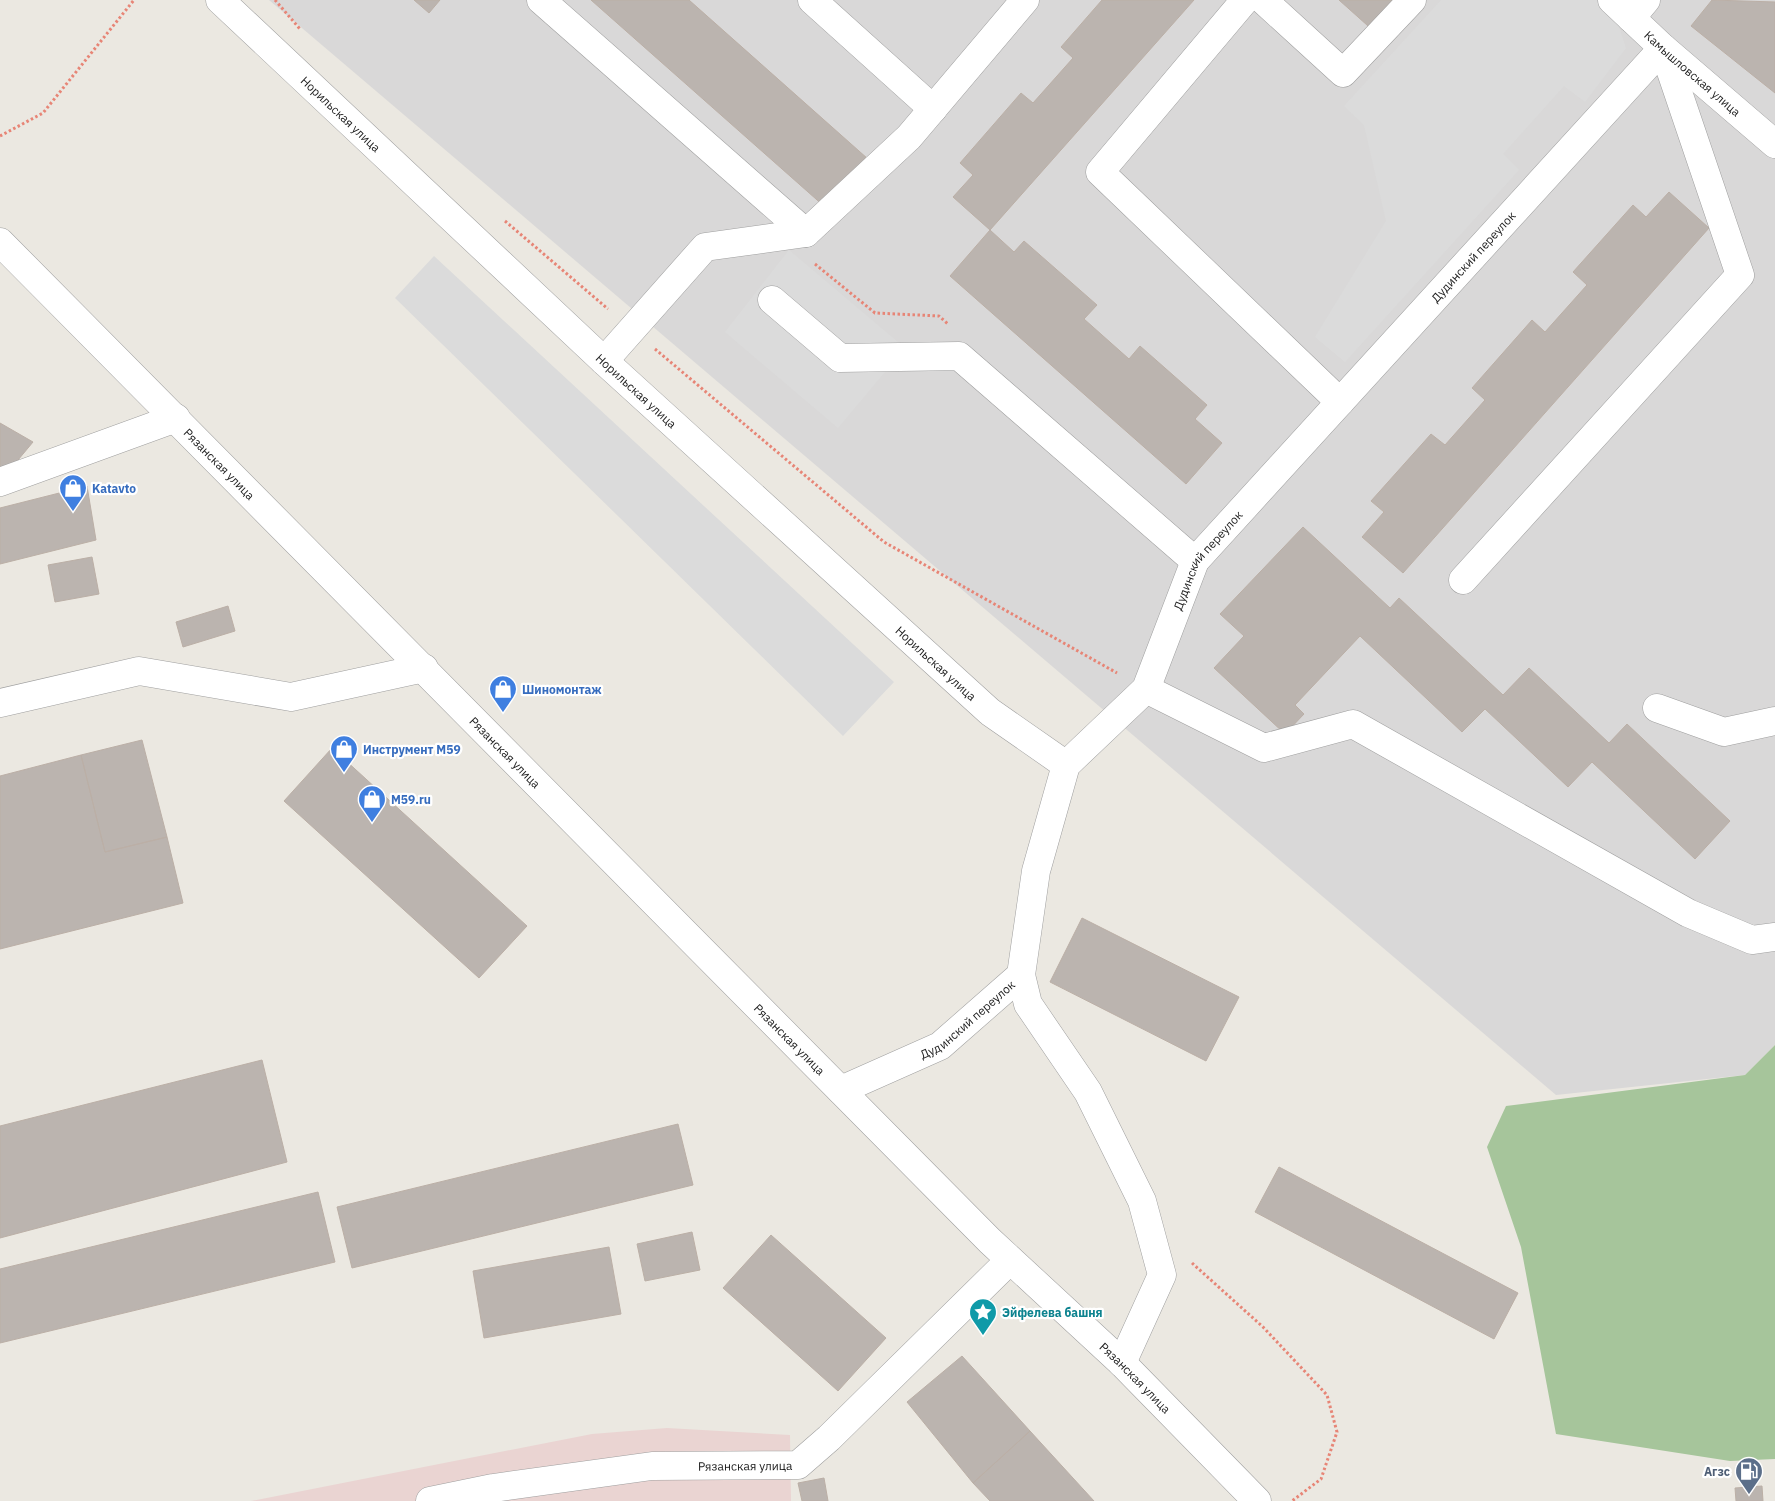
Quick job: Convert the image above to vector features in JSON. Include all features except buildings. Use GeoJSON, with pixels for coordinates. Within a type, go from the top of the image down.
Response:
{"type":"FeatureCollection","features":[{"type":"Feature","properties":{"kind":"street","name":"Норильская улица"},"geometry":{"type":"LineString","coordinates":[[220,0],[604,361],[990,712],[1066,765]]}},
{"type":"Feature","properties":{"kind":"street"},"geometry":{"type":"LineString","coordinates":[[541,0],[806,233]]}},
{"type":"Feature","properties":{"kind":"street"},"geometry":{"type":"LineString","coordinates":[[812,0],[933,109]]}},
{"type":"Feature","properties":{"kind":"street"},"geometry":{"type":"LineString","coordinates":[[604,361],[706,247],[806,233],[909,137],[1025,0]]}},
{"type":"Feature","properties":{"kind":"street"},"geometry":{"type":"LineString","coordinates":[[1245,0],[1100,172],[1340,402]]}},
{"type":"Feature","properties":{"kind":"street"},"geometry":{"type":"LineString","coordinates":[[1263,0],[1343,73],[1412,0]]}},
{"type":"Feature","properties":{"kind":"street","name":"Камышловская улица"},"geometry":{"type":"LineString","coordinates":[[1630,6],[1662,48],[1775,144]]}},
{"type":"Feature","properties":{"kind":"street"},"geometry":{"type":"LineString","coordinates":[[1463,580],[1740,275],[1662,48]]}},
{"type":"Feature","properties":{"kind":"street","name":"Дудинский переулок"},"geometry":{"type":"LineString","coordinates":[[841,1090],[940,1046],[1021,975],[1036,871],[1066,765],[1146,689],[1196,560],[1662,48]]}},
{"type":"Feature","properties":{"kind":"street","name":"Рязанская улица"},"geometry":{"type":"LineString","coordinates":[[0,242],[11,269],[176,418],[1010,1260],[1122,1363],[1257,1501]]}},
{"type":"Feature","properties":{"kind":"street"},"geometry":{"type":"LineString","coordinates":[[772,300],[840,358],[959,356],[1196,560]]}},
{"type":"Feature","properties":{"kind":"street"},"geometry":{"type":"LineString","coordinates":[[0,482],[176,418]]}},
{"type":"Feature","properties":{"kind":"street"},"geometry":{"type":"LineString","coordinates":[[0,703],[139,671],[291,697],[424,668]]}},
{"type":"Feature","properties":{"kind":"street"},"geometry":{"type":"LineString","coordinates":[[1146,689],[1264,748],[1353,724],[1688,913],[1752,940],[1775,936]]}},
{"type":"Feature","properties":{"kind":"street"},"geometry":{"type":"LineString","coordinates":[[1657,708],[1724,732],[1775,721]]}},
{"type":"Feature","properties":{"kind":"street"},"geometry":{"type":"LineString","coordinates":[[1021,975],[1028,1004],[1088,1092],[1142,1202],[1162,1275],[1122,1363]]}},
{"type":"Feature","properties":{"kind":"street","name":"Рязанская улица"},"geometry":{"type":"LineString","coordinates":[[430,1501],[493,1488],[652,1466],[798,1465],[829,1438],[1010,1260]]}},
{"type":"Feature","properties":{"kind":"path"},"geometry":{"type":"LineString","coordinates":[[0,136],[42,113],[134,0]]}},
{"type":"Feature","properties":{"kind":"path"},"geometry":{"type":"LineString","coordinates":[[275,0],[306,35]]}},
{"type":"Feature","properties":{"kind":"path"},"geometry":{"type":"LineString","coordinates":[[504,220],[884,542],[1146,689]]}},
{"type":"Feature","properties":{"kind":"path"},"geometry":{"type":"LineString","coordinates":[[1187,1258],[1263,1327],[1327,1395],[1337,1432],[1321,1479],[1292,1501]]}},
{"type":"Feature","properties":{"kind":"shaded area"},"geometry":{"type":"Polygon","coordinates":[[[269,0],[1775,0],[1775,1045],[1745,1075],[1556,1095],[269,0]]]}},
{"type":"Feature","properties":{"kind":"shaded area"},"geometry":{"type":"Polygon","coordinates":[[[1441,0],[1602,0],[1614,11],[1626,48],[1585,102],[1564,86],[1503,154],[1519,170],[1345,362],[1315,337],[1386,221],[1364,125],[1344,106],[1441,0]]]}},
{"type":"Feature","properties":{"kind":"shaded area"},"geometry":{"type":"Polygon","coordinates":[[[789,250],[905,348],[838,428],[725,332],[789,250]]]}},
{"type":"Feature","properties":{"kind":"shaded area"},"geometry":{"type":"Polygon","coordinates":[[[434,256],[894,682],[843,736],[395,298],[434,256]]]}},
{"type":"Feature","properties":{"kind":"shaded area"},"geometry":{"type":"Polygon","coordinates":[[[667,1428],[790,1435],[791,1501],[251,1501],[592,1434],[667,1428]]]}},
{"type":"Feature","properties":{"kind":"green space"},"geometry":{"type":"Polygon","coordinates":[[[1775,1045],[1775,1459],[1730,1461],[1556,1434],[1521,1247],[1487,1147],[1506,1106],[1745,1075],[1775,1045]]]}},
{"type":"Feature","properties":{"kind":"place","name":"Katavto"},"geometry":{"type":"Point","coordinates":[73,512]}},
{"type":"Feature","properties":{"kind":"place","name":"Шиномонтаж"},"geometry":{"type":"Point","coordinates":[503,713]}},
{"type":"Feature","properties":{"kind":"place","name":"Инструмент М59"},"geometry":{"type":"Point","coordinates":[344,773]}},
{"type":"Feature","properties":{"kind":"place","name":"M59.ru"},"geometry":{"type":"Point","coordinates":[372,823]}},
{"type":"Feature","properties":{"kind":"place","name":"Эйфелева башня"},"geometry":{"type":"Point","coordinates":[983,1336]}},
{"type":"Feature","properties":{"kind":"place","name":"Агзс"},"geometry":{"type":"Point","coordinates":[1749,1495]}}]}
